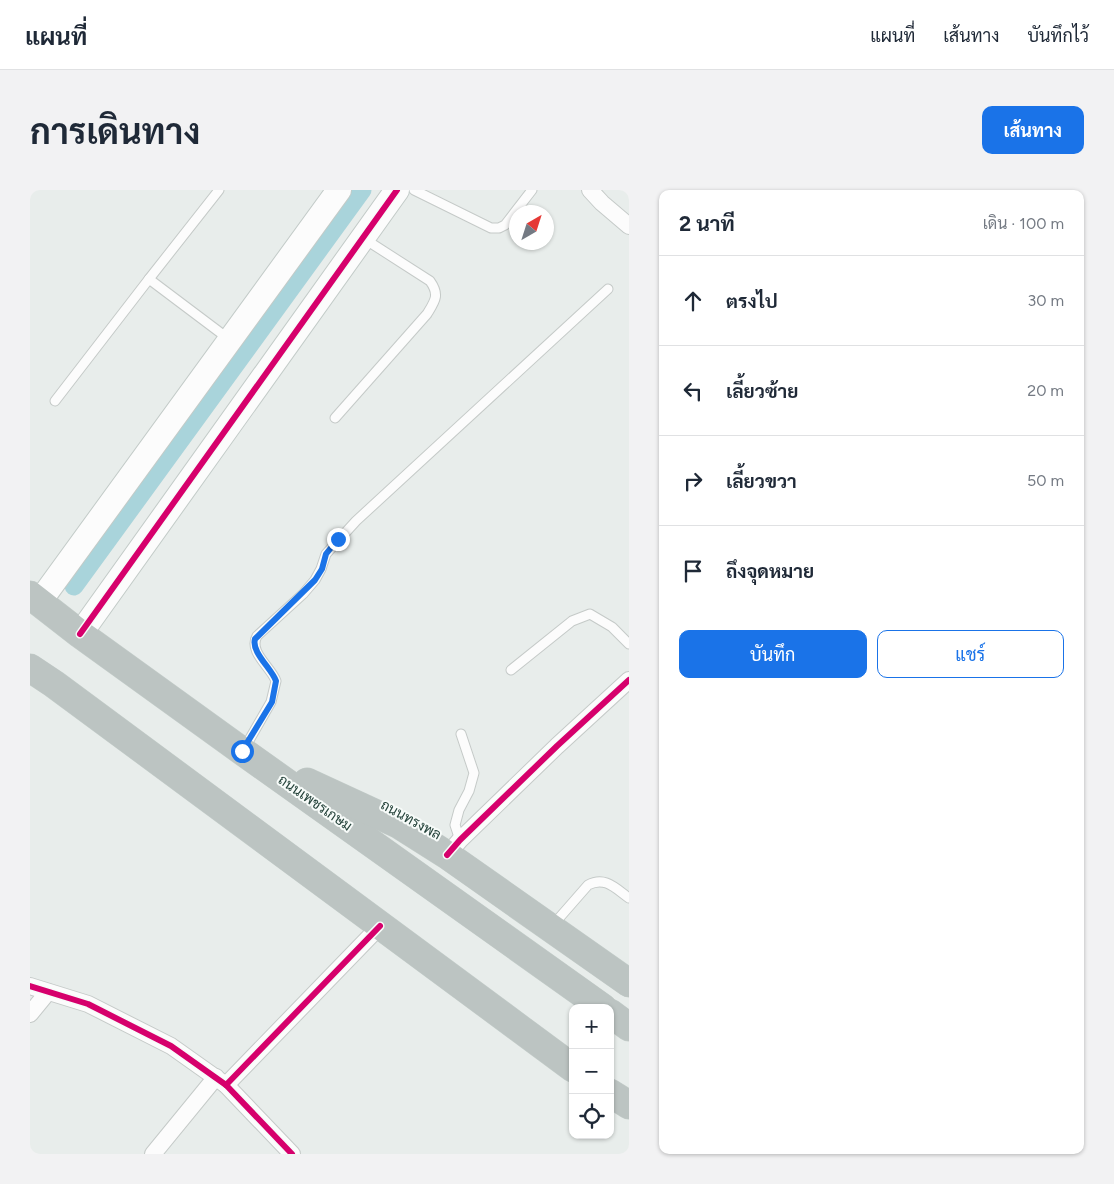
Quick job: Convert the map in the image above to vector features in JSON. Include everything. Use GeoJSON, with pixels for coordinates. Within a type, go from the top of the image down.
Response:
{"type":"FeatureCollection","features":[{"type":"Feature","properties":{"kind":"highway","name":"ถนนเพชรเกษม"},"geometry":{"type":"LineString","coordinates":[[35,598],[80,634],[242,751],[597,1004]]}},
{"type":"Feature","properties":{"kind":"highway"},"geometry":{"type":"LineString","coordinates":[[33,676],[62,690],[569,1065]]}},
{"type":"Feature","properties":{"kind":"highway","name":"ถนนทรงพล"},"geometry":{"type":"LineString","coordinates":[[242,751],[398,824],[454,847],[551,927],[629,983]]}},
{"type":"Feature","properties":{"kind":"highway"},"geometry":{"type":"LineString","coordinates":[[614,1016],[629,1027]]}},
{"type":"Feature","properties":{"kind":"highway"},"geometry":{"type":"LineString","coordinates":[[612,1094],[629,1105]]}},
{"type":"Feature","properties":{"kind":"street"},"geometry":{"type":"LineString","coordinates":[[35,598],[221,333],[339,190]]}},
{"type":"Feature","properties":{"kind":"street"},"geometry":{"type":"LineString","coordinates":[[80,634],[397,190]]}},
{"type":"Feature","properties":{"kind":"street"},"geometry":{"type":"LineString","coordinates":[[590,190],[629,226]]}},
{"type":"Feature","properties":{"kind":"street"},"geometry":{"type":"LineString","coordinates":[[454,847],[557,746],[629,680]]}},
{"type":"Feature","properties":{"kind":"street"},"geometry":{"type":"LineString","coordinates":[[153,1154],[221,1081],[380,926]]}},
{"type":"Feature","properties":{"kind":"street"},"geometry":{"type":"LineString","coordinates":[[30,986],[88,1004],[171,1046],[221,1081],[292,1154]]}},
{"type":"Feature","properties":{"kind":"street"},"geometry":{"type":"LineString","coordinates":[[30,1014],[48,992]]}},
{"type":"Feature","properties":{"kind":"street"},"geometry":{"type":"LineString","coordinates":[[614,1104],[629,1117]]}},
{"type":"Feature","properties":{"kind":"lane"},"geometry":{"type":"LineString","coordinates":[[55,401],[219,190]]}},
{"type":"Feature","properties":{"kind":"lane"},"geometry":{"type":"LineString","coordinates":[[414,190],[491,228],[504,226],[532,190]]}},
{"type":"Feature","properties":{"kind":"lane"},"geometry":{"type":"LineString","coordinates":[[335,418],[427,314],[436,300],[436,290],[430,281],[362,238]]}},
{"type":"Feature","properties":{"kind":"lane"},"geometry":{"type":"LineString","coordinates":[[149,279],[221,333]]}},
{"type":"Feature","properties":{"kind":"lane"},"geometry":{"type":"LineString","coordinates":[[242,751],[272,702],[276,681],[256,649],[254,642],[257,636],[303,594],[322,569],[326,554],[356,521],[608,289]]}},
{"type":"Feature","properties":{"kind":"lane"},"geometry":{"type":"LineString","coordinates":[[510,670],[572,621],[590,614],[612,627],[629,644]]}},
{"type":"Feature","properties":{"kind":"lane"},"geometry":{"type":"LineString","coordinates":[[454,847],[459,810],[469,791],[474,773],[461,734]]}},
{"type":"Feature","properties":{"kind":"lane"},"geometry":{"type":"LineString","coordinates":[[551,927],[588,885],[594,882],[607,881],[629,898]]}},
{"type":"Feature","properties":{"kind":"waterway"},"geometry":{"type":"LineString","coordinates":[[74,586],[362,190]]}},
{"type":"Feature","properties":{"kind":"cycle path"},"geometry":{"type":"LineString","coordinates":[[80,634],[397,190]]}},
{"type":"Feature","properties":{"kind":"cycle path"},"geometry":{"type":"LineString","coordinates":[[447,855],[460,840],[557,746],[629,680]]}},
{"type":"Feature","properties":{"kind":"cycle path"},"geometry":{"type":"LineString","coordinates":[[226,1085],[380,926]]}},
{"type":"Feature","properties":{"kind":"cycle path"},"geometry":{"type":"LineString","coordinates":[[30,986],[88,1004],[171,1046],[226,1085],[292,1154]]}},
{"type":"Feature","properties":{"kind":"route"},"geometry":{"type":"LineString","coordinates":[[242,751],[261,722],[272,702],[275,692],[276,681],[256,649],[255,639],[303,594],[315,580],[322,569],[326,554],[338,539]]}}]}
